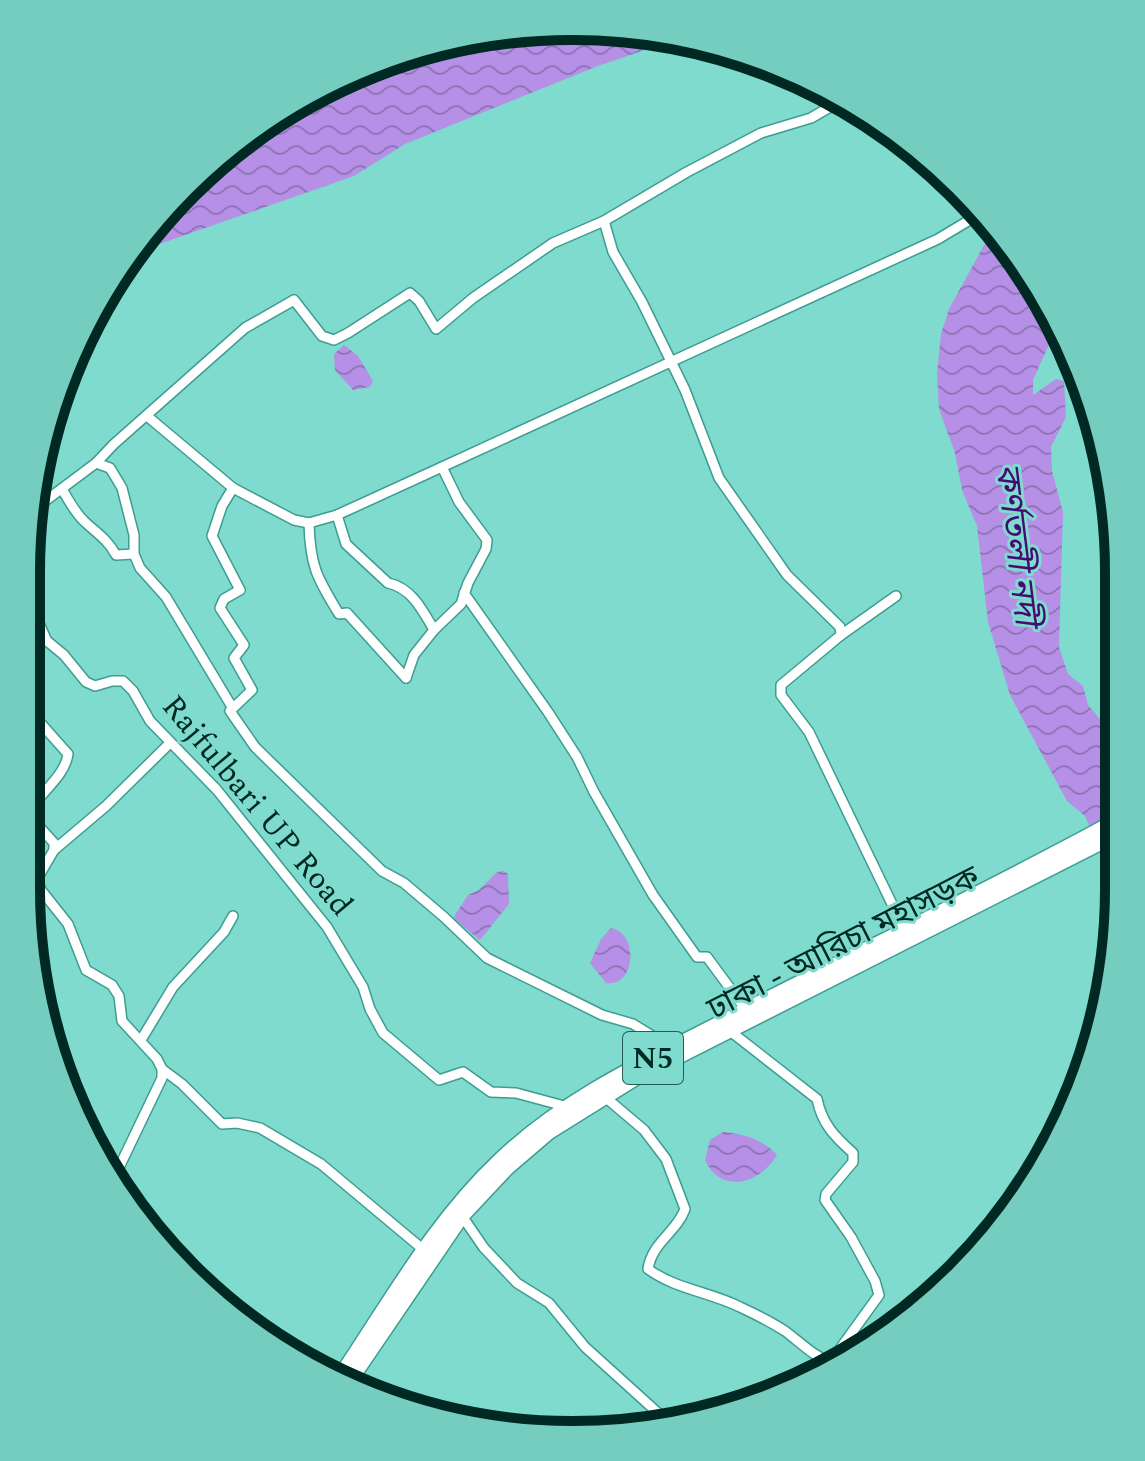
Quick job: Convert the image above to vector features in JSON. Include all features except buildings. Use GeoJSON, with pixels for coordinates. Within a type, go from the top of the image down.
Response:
{"type":"FeatureCollection","features":[{"type":"Feature","properties":{"kind":"highway","name":"N5"},"geometry":{"type":"LineString","coordinates":[[345,1369],[449,1216],[498,1161],[537,1127],[603,1084],[905,931],[1063,856],[1105,828]]}},
{"type":"Feature","properties":{"kind":"highway","name":"ঢাকা - আরিচা মহাসড়ক"},"geometry":{"type":"LineString","coordinates":[[355,1374],[462,1216],[507,1168],[549,1132],[634,1079],[1063,856],[1105,840]]}},
{"type":"Feature","properties":{"kind":"street"},"geometry":{"type":"LineString","coordinates":[[45,501],[96,463],[245,328],[294,300],[322,336],[334,340],[410,293],[419,301],[436,329],[473,298],[553,243],[604,221],[761,133],[811,118],[831,107]]}},
{"type":"Feature","properties":{"kind":"street"},"geometry":{"type":"LineString","coordinates":[[147,416],[233,488],[294,520],[309,523],[337,515],[442,467],[938,239],[971,219]]}},
{"type":"Feature","properties":{"kind":"street"},"geometry":{"type":"LineString","coordinates":[[604,221],[613,252],[642,302],[685,390],[719,478],[787,575],[840,627],[841,635]]}},
{"type":"Feature","properties":{"kind":"street"},"geometry":{"type":"LineString","coordinates":[[96,463],[110,468],[122,488],[134,535],[134,554],[140,568],[166,597],[232,707],[231,714],[255,747],[382,871],[404,883],[487,958],[589,1009],[633,1024],[672,1048]]}},
{"type":"Feature","properties":{"kind":"street"},"geometry":{"type":"LineString","coordinates":[[309,523],[310,556],[317,576],[339,614],[347,613],[406,678],[414,655],[461,604],[486,549],[487,540],[459,502],[442,467]]}},
{"type":"Feature","properties":{"kind":"street"},"geometry":{"type":"LineString","coordinates":[[232,707],[252,690],[234,658],[244,645],[220,608],[224,599],[240,590],[212,536],[222,506],[233,488]]}},
{"type":"Feature","properties":{"kind":"street"},"geometry":{"type":"LineString","coordinates":[[62,489],[74,509],[108,541],[116,555],[134,554]]}},
{"type":"Feature","properties":{"kind":"street"},"geometry":{"type":"LineString","coordinates":[[337,515],[346,544],[388,583],[408,592],[434,630]]}},
{"type":"Feature","properties":{"kind":"street"},"geometry":{"type":"LineString","coordinates":[[464,593],[570,746],[653,895],[697,957],[707,957],[746,1010]]}},
{"type":"Feature","properties":{"kind":"street"},"geometry":{"type":"LineString","coordinates":[[896,596],[841,635],[781,685],[781,695],[809,732],[905,931]]}},
{"type":"Feature","properties":{"kind":"street","name":"Rajfulbari UP Road"},"geometry":{"type":"LineString","coordinates":[[40,626],[47,641],[64,655],[86,682],[95,686],[123,681],[133,691],[150,721],[217,790],[327,927],[363,987],[383,1033],[439,1080],[463,1072],[491,1092],[516,1093],[568,1107]]}},
{"type":"Feature","properties":{"kind":"street"},"geometry":{"type":"LineString","coordinates":[[40,722],[68,754],[68,760],[60,772],[40,794]]}},
{"type":"Feature","properties":{"kind":"street"},"geometry":{"type":"LineString","coordinates":[[40,874],[54,850],[106,806],[170,743]]}},
{"type":"Feature","properties":{"kind":"street"},"geometry":{"type":"LineString","coordinates":[[40,827],[54,843],[54,850]]}},
{"type":"Feature","properties":{"kind":"street"},"geometry":{"type":"LineString","coordinates":[[40,887],[68,924],[86,970],[112,985],[119,996],[122,1021],[141,1040],[162,1069],[182,1084],[222,1124],[237,1123],[260,1128],[321,1164],[425,1251]]}},
{"type":"Feature","properties":{"kind":"street"},"geometry":{"type":"LineString","coordinates":[[141,1040],[173,987],[224,932],[233,916]]}},
{"type":"Feature","properties":{"kind":"street"},"geometry":{"type":"LineString","coordinates":[[730,1031],[811,1093],[817,1099],[820,1115],[833,1136],[853,1153],[853,1162],[826,1194],[825,1200],[851,1237],[875,1281],[879,1295],[841,1349]]}},
{"type":"Feature","properties":{"kind":"street"},"geometry":{"type":"LineString","coordinates":[[119,1167],[157,1090],[162,1069]]}},
{"type":"Feature","properties":{"kind":"street"},"geometry":{"type":"LineString","coordinates":[[605,1097],[644,1130],[666,1159],[685,1209],[681,1220],[656,1246],[648,1269],[671,1284],[705,1292],[739,1306],[784,1331],[819,1360]]}},
{"type":"Feature","properties":{"kind":"street"},"geometry":{"type":"LineString","coordinates":[[462,1216],[484,1248],[517,1283],[549,1303],[585,1347],[659,1414]]}},
{"type":"Feature","properties":{"kind":"water"},"geometry":{"type":"Polygon","coordinates":[[[538,41],[607,41],[654,47],[598,66],[405,144],[354,176],[151,247],[196,196],[248,150],[306,111],[401,68],[469,50],[538,41]]]}},
{"type":"Feature","properties":{"kind":"water","name":"কর্ণতলী নদী"},"geometry":{"type":"Polygon","coordinates":[[[988,239],[1034,306],[1050,337],[1033,380],[1033,395],[1056,379],[1064,381],[1066,417],[1051,447],[1052,471],[1063,512],[1059,647],[1068,674],[1083,686],[1088,705],[1105,725],[1105,863],[1085,816],[1067,801],[1010,695],[988,622],[977,526],[962,490],[955,453],[939,409],[937,373],[941,334],[949,309],[988,239]]]}},
{"type":"Feature","properties":{"kind":"water"},"geometry":{"type":"Polygon","coordinates":[[[344,345],[358,356],[373,381],[370,387],[353,390],[335,370],[334,354],[344,345]]]}},
{"type":"Feature","properties":{"kind":"water"},"geometry":{"type":"Polygon","coordinates":[[[497,872],[508,874],[509,904],[480,940],[454,919],[455,915],[468,895],[479,890],[497,872]]]}},
{"type":"Feature","properties":{"kind":"water"},"geometry":{"type":"Polygon","coordinates":[[[611,928],[626,939],[630,959],[623,977],[606,983],[590,963],[601,939],[611,928]]]}},
{"type":"Feature","properties":{"kind":"water"},"geometry":{"type":"Polygon","coordinates":[[[723,1132],[752,1138],[777,1155],[770,1165],[751,1179],[741,1182],[721,1178],[705,1160],[710,1140],[723,1132]]]}}]}
